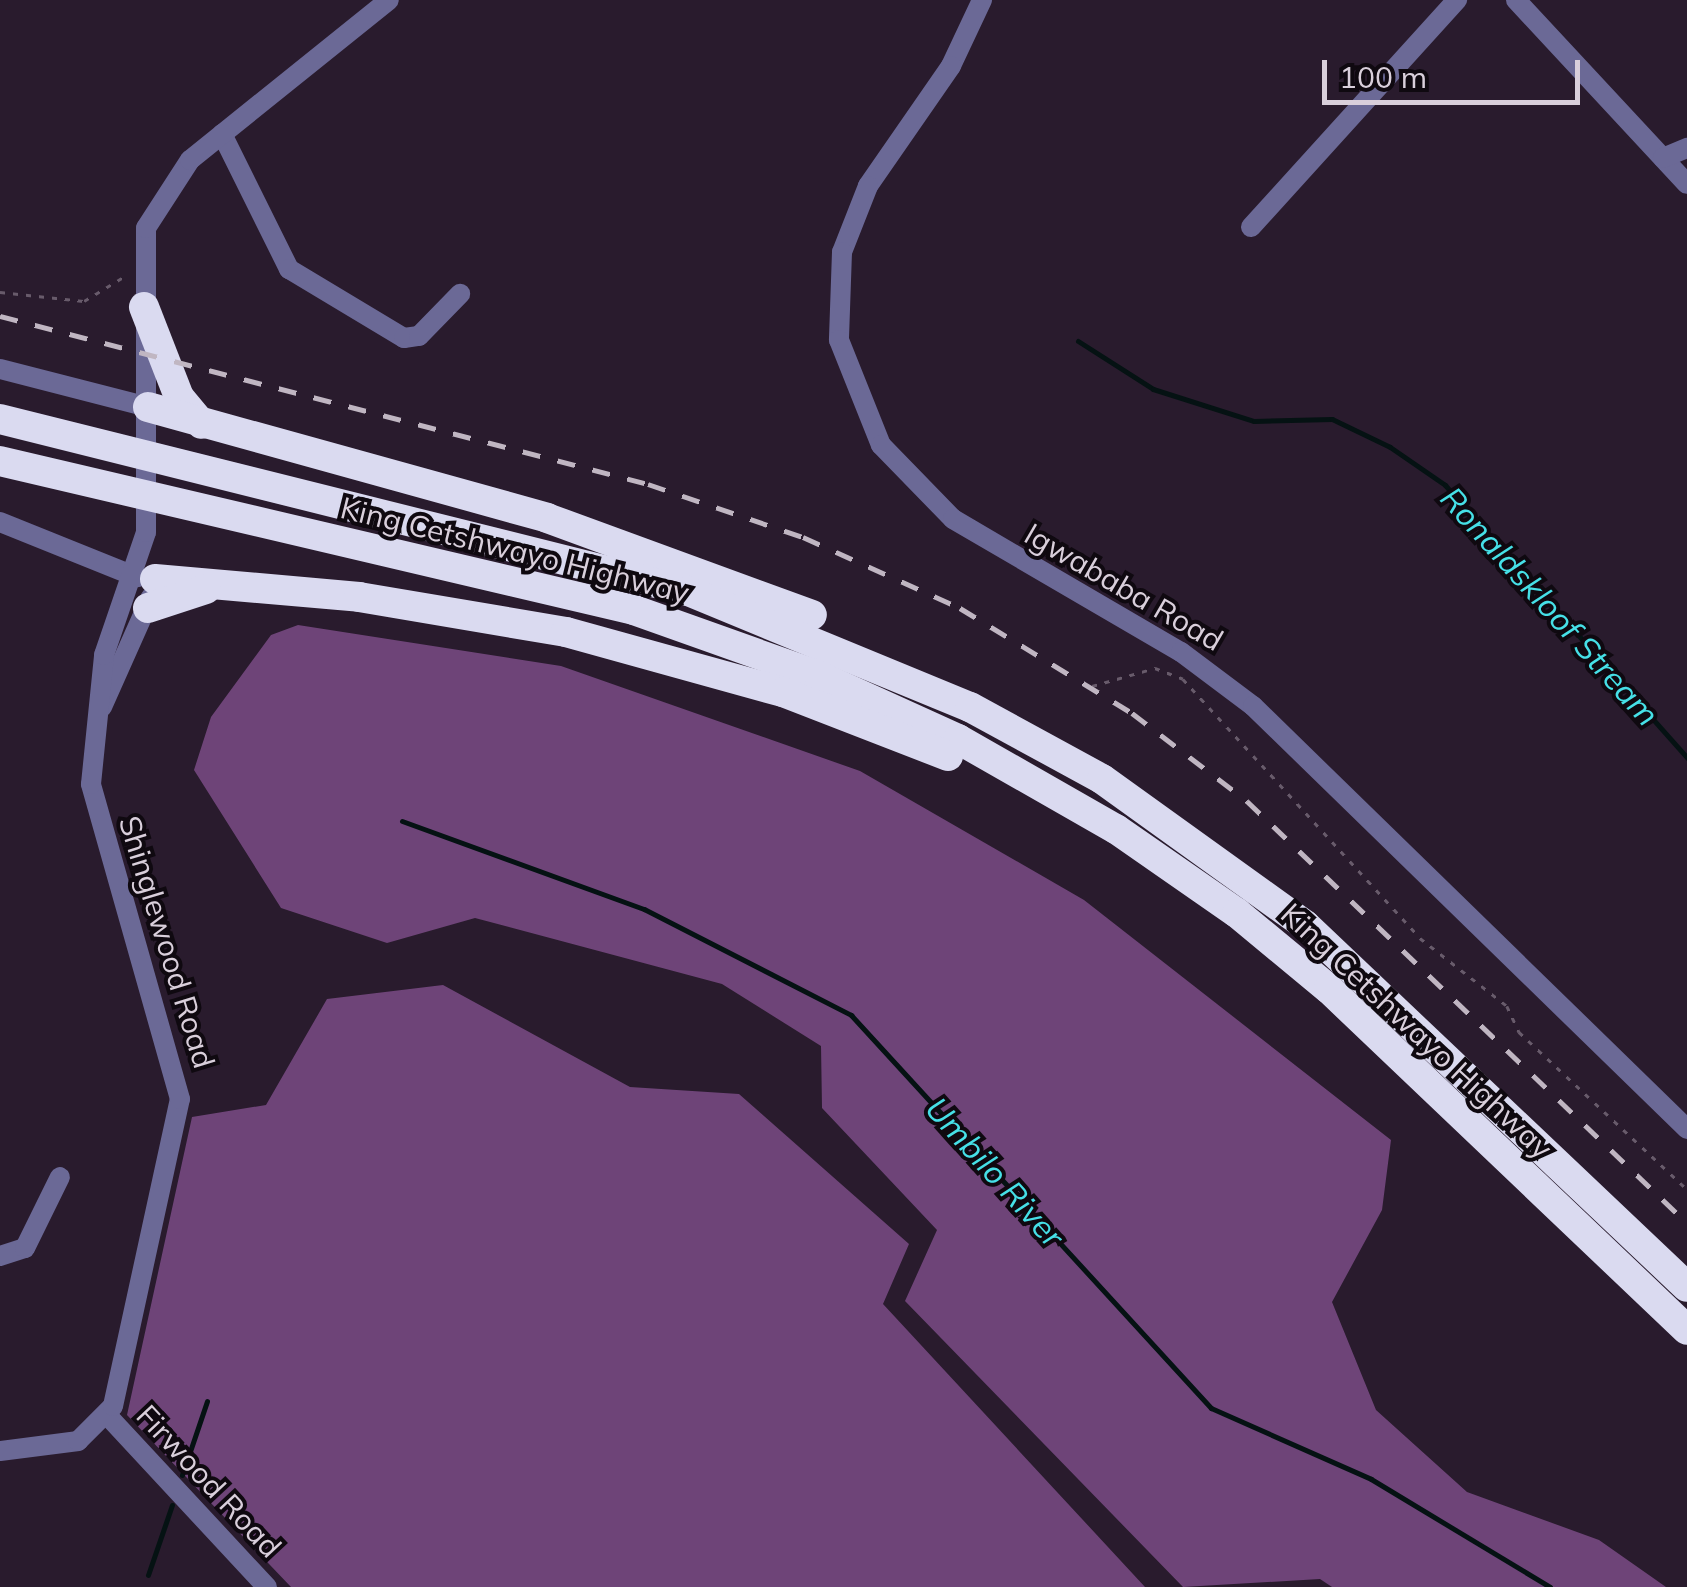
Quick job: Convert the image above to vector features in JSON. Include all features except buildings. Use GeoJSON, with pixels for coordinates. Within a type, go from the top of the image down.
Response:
{"type":"FeatureCollection","features":[{"type":"Feature","properties":{"kind":"highway"},"geometry":{"type":"LineString","coordinates":[[147,322],[180,397],[202,424]]}},
{"type":"Feature","properties":{"kind":"highway"},"geometry":{"type":"LineString","coordinates":[[148,412],[548,518],[746,587],[997,703],[1102,779]]}},
{"type":"Feature","properties":{"kind":"highway","name":"King Cetshwayo Highway"},"geometry":{"type":"LineString","coordinates":[[0,419],[688,591],[916,680],[1102,779],[1304,925],[1687,1286]]}},
{"type":"Feature","properties":{"kind":"highway","name":"King Cetshwayo Highway"},"geometry":{"type":"LineString","coordinates":[[0,461],[702,632],[930,726],[1116,829],[1329,990],[1687,1330]]}},
{"type":"Feature","properties":{"kind":"highway"},"geometry":{"type":"LineString","coordinates":[[144,587],[218,584],[419,605],[690,663],[856,718],[1116,829]]}},
{"type":"Feature","properties":{"kind":"street","name":"Shinglewood Road"},"geometry":{"type":"LineString","coordinates":[[107,1416],[180,1100],[166,1023],[100,829],[96,718],[144,587],[147,322],[140,268],[146,228],[166,188],[222,134],[389,0]]}},
{"type":"Feature","properties":{"kind":"street","name":"Igwababa Road"},"geometry":{"type":"LineString","coordinates":[[982,0],[951,66],[868,186],[842,252],[839,340],[873,432],[953,519],[1181,652],[1253,706],[1687,1129]]}},
{"type":"Feature","properties":{"kind":"street"},"geometry":{"type":"LineString","coordinates":[[1251,227],[1458,0]]}},
{"type":"Feature","properties":{"kind":"street"},"geometry":{"type":"LineString","coordinates":[[1516,0],[1687,184]]}},
{"type":"Feature","properties":{"kind":"street"},"geometry":{"type":"LineString","coordinates":[[222,134],[286,267],[398,336],[419,336],[460,294]]}},
{"type":"Feature","properties":{"kind":"street"},"geometry":{"type":"LineString","coordinates":[[1663,158],[1687,148]]}},
{"type":"Feature","properties":{"kind":"street"},"geometry":{"type":"LineString","coordinates":[[0,369],[148,412]]}},
{"type":"Feature","properties":{"kind":"street"},"geometry":{"type":"LineString","coordinates":[[0,522],[144,587]]}},
{"type":"Feature","properties":{"kind":"street","name":"Shinglewood Road"},"geometry":{"type":"LineString","coordinates":[[96,718],[144,587]]}},
{"type":"Feature","properties":{"kind":"street"},"geometry":{"type":"LineString","coordinates":[[0,1256],[26,1248],[60,1177]]}},
{"type":"Feature","properties":{"kind":"street"},"geometry":{"type":"LineString","coordinates":[[0,1451],[64,1446],[107,1416]]}},
{"type":"Feature","properties":{"kind":"street","name":"Firwood Road"},"geometry":{"type":"LineString","coordinates":[[107,1416],[267,1587]]}},
{"type":"Feature","properties":{"kind":"path"},"geometry":{"type":"LineString","coordinates":[[0,292],[84,300],[140,268]]}},
{"type":"Feature","properties":{"kind":"path"},"geometry":{"type":"LineString","coordinates":[[1092,686],[1156,668],[1182,680],[1420,938],[1507,1006],[1519,1032],[1687,1189]]}},
{"type":"Feature","properties":{"kind":"shaded area"},"geometry":{"type":"Polygon","coordinates":[[[298,625],[561,666],[860,771],[1084,900],[1391,1140],[1382,1210],[1332,1302],[1376,1410],[1467,1492],[1599,1540],[1666,1587],[1332,1587],[1320,1579],[1183,1587],[905,1301],[937,1230],[822,1108],[821,1046],[722,984],[475,918],[387,943],[281,908],[194,770],[211,717],[271,635],[298,625]]]}},
{"type":"Feature","properties":{"kind":"shaded area"},"geometry":{"type":"Polygon","coordinates":[[[443,985],[630,1087],[739,1094],[909,1244],[883,1304],[1145,1587],[291,1587],[127,1415],[192,1117],[266,1105],[327,999],[443,985]]]}},
{"type":"Feature","properties":{"kind":"waterway","name":"Ronaldskloof Stream"},"geometry":{"type":"LineString","coordinates":[[1078,341],[1153,389],[1254,421],[1332,419],[1390,447],[1445,485],[1687,758]]}},
{"type":"Feature","properties":{"kind":"waterway","name":"Umbilo River"},"geometry":{"type":"LineString","coordinates":[[402,821],[644,909],[851,1015],[1211,1408],[1371,1479],[1550,1587]]}},
{"type":"Feature","properties":{"kind":"waterway"},"geometry":{"type":"LineString","coordinates":[[182,1475],[207,1401]]}},
{"type":"Feature","properties":{"kind":"waterway"},"geometry":{"type":"LineString","coordinates":[[148,1575],[172,1505]]}},
{"type":"Feature","properties":{"kind":"railway"},"geometry":{"type":"LineString","coordinates":[[0,316],[648,484],[803,537],[960,608],[1132,713],[1247,801],[1687,1223]]}}]}
